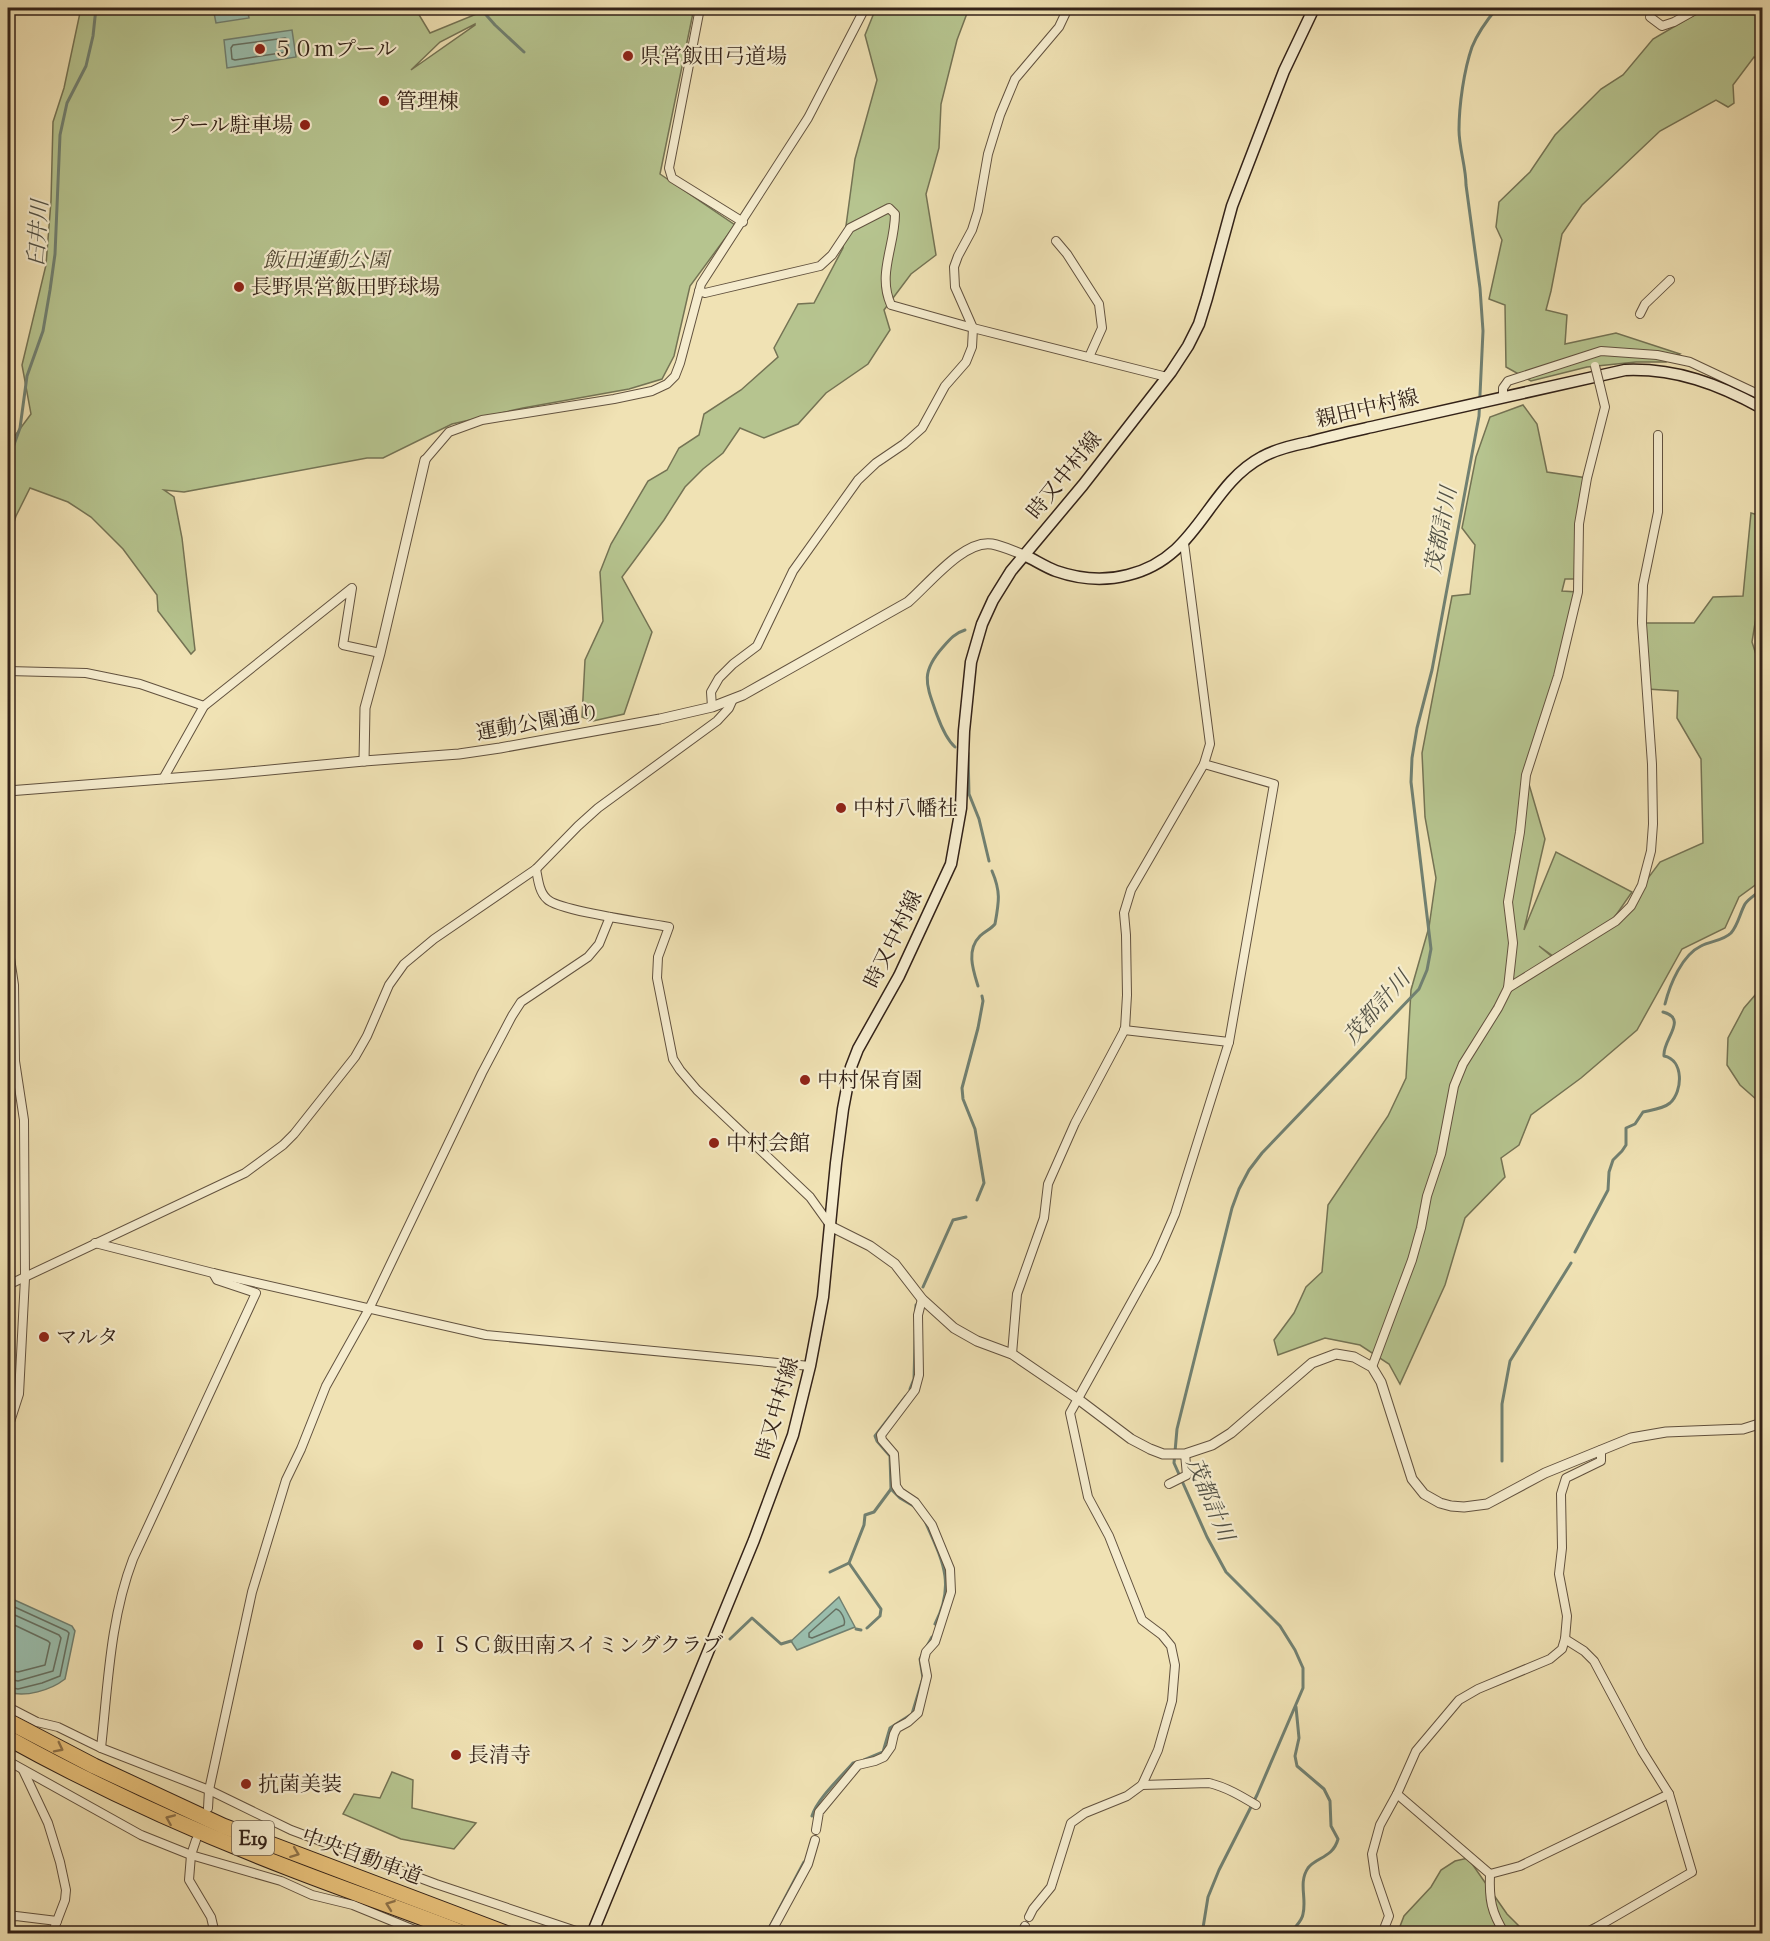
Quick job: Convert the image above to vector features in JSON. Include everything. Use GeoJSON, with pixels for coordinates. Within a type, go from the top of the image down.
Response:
{"type":"FeatureCollection","features":[{"type":"Feature","properties":{"kind":"highway","name":"中央自動車道"},"geometry":{"type":"LineString","coordinates":[[8,1721],[114,1776],[223,1826],[508,1934]]}},
{"type":"Feature","properties":{"kind":"highway","name":"中央自動車道"},"geometry":{"type":"LineString","coordinates":[[8,1738],[62,1768],[164,1817],[288,1868],[465,1934]]}},
{"type":"Feature","properties":{"kind":"main road","name":"時又中村線"},"geometry":{"type":"LineString","coordinates":[[592,1934],[754,1540],[793,1435],[810,1366],[823,1297],[843,1109],[851,1067],[858,1049],[898,976],[951,864],[961,808],[964,731],[971,662],[982,624],[993,600],[1024,555],[1083,485],[1167,377],[1188,346],[1199,324],[1232,206],[1284,71],[1314,8]]}},
{"type":"Feature","properties":{"kind":"main road","name":"親田中村線"},"geometry":{"type":"LineString","coordinates":[[1024,555],[1071,576],[1111,578],[1129,575],[1158,563],[1184,543],[1235,478],[1262,456],[1288,447],[1625,370],[1648,369],[1690,376],[1762,408]]}},
{"type":"Feature","properties":{"kind":"street"},"geometry":{"type":"LineString","coordinates":[[700,8],[669,168],[672,178],[743,222]]}},
{"type":"Feature","properties":{"kind":"street"},"geometry":{"type":"LineString","coordinates":[[364,761],[365,708],[425,460],[449,432],[482,420],[614,399],[660,389],[675,376],[701,284],[808,118],[865,8]]}},
{"type":"Feature","properties":{"kind":"street"},"geometry":{"type":"LineString","coordinates":[[712,706],[711,692],[719,678],[757,646],[793,571],[858,480],[876,463],[904,444],[922,428],[945,386],[966,362],[972,347],[973,328],[955,287],[954,267],[957,256],[972,230],[978,211],[987,154],[1015,80],[1059,27],[1068,8]]}},
{"type":"Feature","properties":{"kind":"street"},"geometry":{"type":"LineString","coordinates":[[1650,17],[1662,26],[1699,8]]}},
{"type":"Feature","properties":{"kind":"street"},"geometry":{"type":"LineString","coordinates":[[699,291],[705,293],[820,266],[832,255],[850,228],[889,208],[895,214],[895,231],[887,264],[886,292],[891,305],[1167,377]]}},
{"type":"Feature","properties":{"kind":"street"},"geometry":{"type":"LineString","coordinates":[[1056,241],[1099,304],[1102,328],[1089,357]]}},
{"type":"Feature","properties":{"kind":"street"},"geometry":{"type":"LineString","coordinates":[[1640,314],[1645,304],[1670,280]]}},
{"type":"Feature","properties":{"kind":"street"},"geometry":{"type":"LineString","coordinates":[[1503,397],[1503,388],[1508,381],[1601,351],[1657,355],[1690,362],[1758,394]]}},
{"type":"Feature","properties":{"kind":"street"},"geometry":{"type":"LineString","coordinates":[[1372,1366],[1412,1260],[1421,1228],[1426,1196],[1442,1154],[1454,1086],[1463,1064],[1508,988],[1513,943],[1508,902],[1520,832],[1526,775],[1558,676],[1578,592],[1579,524],[1587,478],[1605,407],[1592,353]]}},
{"type":"Feature","properties":{"kind":"street"},"geometry":{"type":"LineString","coordinates":[[1508,988],[1616,921],[1631,906],[1642,885],[1651,852],[1653,824],[1650,742],[1642,614],[1643,585],[1658,512],[1658,435]]}},
{"type":"Feature","properties":{"kind":"street"},"geometry":{"type":"LineString","coordinates":[[1012,1354],[1017,1294],[1044,1218],[1048,1184],[1075,1123],[1124,1030],[1128,995],[1124,913],[1131,890],[1204,764],[1210,744],[1184,543]]}},
{"type":"Feature","properties":{"kind":"street","name":"運動公園通り"},"geometry":{"type":"LineString","coordinates":[[8,791],[459,754],[660,719],[712,706],[753,690],[908,602],[964,550],[991,544],[1024,555]]}},
{"type":"Feature","properties":{"kind":"street"},"geometry":{"type":"LineString","coordinates":[[163,779],[204,706],[352,588],[343,645],[380,653]]}},
{"type":"Feature","properties":{"kind":"street"},"geometry":{"type":"LineString","coordinates":[[8,670],[86,673],[140,684],[204,706]]}},
{"type":"Feature","properties":{"kind":"street"},"geometry":{"type":"LineString","coordinates":[[8,1286],[245,1173],[283,1146],[355,1057],[368,1036],[389,985],[404,964],[434,939],[536,869],[598,808],[717,721],[729,708],[733,699]]}},
{"type":"Feature","properties":{"kind":"street"},"geometry":{"type":"LineString","coordinates":[[1029,1917],[1051,1887],[1071,1823],[1085,1813],[1127,1796],[1142,1785],[1158,1750],[1172,1701],[1176,1665],[1171,1646],[1162,1635],[1142,1620],[1109,1536],[1088,1497],[1070,1413],[1156,1258],[1175,1214],[1229,1042],[1274,784],[1204,764]]}},
{"type":"Feature","properties":{"kind":"street"},"geometry":{"type":"LineString","coordinates":[[536,869],[541,893],[548,901],[610,917],[669,927],[658,957],[657,978],[673,1059],[697,1090],[810,1197],[830,1226],[870,1246],[895,1264],[922,1299],[954,1328],[977,1341],[1012,1354],[1131,1439],[1149,1449],[1163,1454],[1182,1454],[1212,1445],[1231,1433],[1312,1363],[1336,1354],[1354,1357],[1372,1366],[1381,1382],[1412,1479],[1424,1494],[1440,1503],[1464,1507],[1486,1504],[1545,1473],[1631,1438],[1666,1432],[1743,1430],[1762,1423]]}},
{"type":"Feature","properties":{"kind":"street"},"geometry":{"type":"LineString","coordinates":[[208,1808],[209,1790],[252,1592],[286,1480],[326,1386],[369,1309],[482,1073],[521,1002],[588,957],[599,944],[610,917]]}},
{"type":"Feature","properties":{"kind":"street"},"geometry":{"type":"LineString","coordinates":[[8,953],[15,985],[15,1060],[24,1113],[25,1278],[19,1394],[8,1428]]}},
{"type":"Feature","properties":{"kind":"street"},"geometry":{"type":"LineString","coordinates":[[1124,1030],[1229,1042]]}},
{"type":"Feature","properties":{"kind":"street"},"geometry":{"type":"LineString","coordinates":[[95,1243],[213,1273],[486,1335],[810,1366]]}},
{"type":"Feature","properties":{"kind":"street"},"geometry":{"type":"LineString","coordinates":[[101,1748],[116,1616],[124,1582],[256,1293],[217,1280],[213,1273]]}},
{"type":"Feature","properties":{"kind":"street"},"geometry":{"type":"LineString","coordinates":[[816,1830],[819,1812],[858,1765],[885,1756],[891,1747],[897,1728],[918,1713],[927,1676],[924,1660],[926,1652],[935,1642],[951,1592],[950,1569],[932,1526],[915,1502],[900,1492],[896,1485],[894,1455],[882,1440],[881,1435],[915,1390],[919,1375],[918,1315],[922,1299]]}},
{"type":"Feature","properties":{"kind":"street"},"geometry":{"type":"LineString","coordinates":[[1382,1934],[1389,1916],[1375,1875],[1372,1854],[1380,1825],[1416,1751],[1459,1700],[1478,1689],[1550,1659],[1562,1649],[1567,1616],[1559,1574],[1562,1548],[1561,1494],[1566,1478],[1602,1461],[1601,1450]]}},
{"type":"Feature","properties":{"kind":"street"},"geometry":{"type":"LineString","coordinates":[[1170,1484],[1187,1475],[1182,1454]]}},
{"type":"Feature","properties":{"kind":"street"},"geometry":{"type":"LineString","coordinates":[[1565,1639],[1584,1651],[1594,1661],[1642,1750],[1669,1794],[1692,1872],[1583,1934]]}},
{"type":"Feature","properties":{"kind":"street"},"geometry":{"type":"LineString","coordinates":[[8,1707],[37,1722],[58,1726],[101,1748],[209,1790],[291,1830],[436,1884],[585,1934]]}},
{"type":"Feature","properties":{"kind":"street"},"geometry":{"type":"LineString","coordinates":[[8,1761],[141,1835],[191,1855],[281,1881],[312,1895],[353,1905],[424,1934]]}},
{"type":"Feature","properties":{"kind":"street"},"geometry":{"type":"LineString","coordinates":[[22,1768],[48,1823],[66,1890],[65,1900],[52,1934]]}},
{"type":"Feature","properties":{"kind":"street"},"geometry":{"type":"LineString","coordinates":[[1142,1785],[1209,1783],[1219,1785],[1256,1805]]}},
{"type":"Feature","properties":{"kind":"street"},"geometry":{"type":"LineString","coordinates":[[1397,1794],[1490,1874],[1490,1893],[1495,1918],[1505,1934]]}},
{"type":"Feature","properties":{"kind":"street"},"geometry":{"type":"LineString","coordinates":[[1490,1874],[1520,1866],[1669,1794]]}},
{"type":"Feature","properties":{"kind":"street"},"geometry":{"type":"LineString","coordinates":[[195,1840],[189,1880],[211,1917],[215,1934]]}},
{"type":"Feature","properties":{"kind":"street"},"geometry":{"type":"LineString","coordinates":[[770,1934],[808,1864],[815,1840]]}},
{"type":"Feature","properties":{"kind":"street"},"geometry":{"type":"LineString","coordinates":[[8,1917],[57,1921]]}},
{"type":"Feature","properties":{"kind":"green space","name":"飯田運動公園"},"geometry":{"type":"Polygon","coordinates":[[[81,8],[415,8],[430,33],[479,13],[474,8],[694,8],[660,174],[735,225],[690,286],[674,356],[662,379],[629,389],[523,408],[452,424],[383,458],[367,458],[184,492],[164,490],[174,497],[182,538],[195,650],[191,654],[158,611],[157,595],[123,549],[91,517],[68,502],[30,488],[16,516],[8,540],[8,445],[31,414],[22,365],[46,265],[51,201],[53,122],[64,88],[81,8]],[[475,25],[440,42],[411,70],[475,25]]]}},
{"type":"Feature","properties":{"kind":"green space"},"geometry":{"type":"Polygon","coordinates":[[[876,8],[969,8],[957,40],[941,104],[939,148],[926,194],[936,255],[911,274],[884,310],[890,330],[868,364],[826,393],[798,424],[764,438],[740,428],[723,453],[685,487],[622,577],[652,632],[624,714],[593,721],[582,717],[585,660],[603,621],[600,572],[611,544],[648,481],[667,470],[679,448],[699,435],[704,414],[741,390],[778,357],[774,348],[798,304],[814,303],[843,248],[855,159],[877,80],[865,35],[876,8]]]}},
{"type":"Feature","properties":{"kind":"green space"},"geometry":{"type":"Polygon","coordinates":[[[1706,8],[1762,8],[1762,62],[1754,57],[1733,85],[1734,103],[1728,107],[1716,100],[1660,131],[1582,205],[1562,234],[1546,310],[1567,315],[1565,344],[1616,333],[1680,354],[1666,362],[1636,362],[1587,367],[1531,381],[1506,367],[1505,305],[1489,299],[1502,240],[1496,227],[1499,202],[1530,172],[1555,135],[1601,89],[1623,75],[1653,39],[1706,8]]]}},
{"type":"Feature","properties":{"kind":"green space"},"geometry":{"type":"Polygon","coordinates":[[[1523,405],[1537,424],[1547,472],[1587,478],[1579,524],[1579,579],[1565,579],[1562,591],[1578,592],[1560,669],[1526,774],[1545,839],[1524,930],[1556,852],[1632,892],[1614,918],[1553,956],[1539,946],[1555,959],[1616,921],[1660,862],[1703,843],[1701,759],[1677,718],[1678,691],[1647,689],[1642,623],[1694,623],[1713,597],[1743,596],[1751,513],[1762,516],[1762,620],[1756,617],[1752,642],[1759,664],[1762,665],[1762,880],[1739,897],[1725,928],[1682,949],[1637,1030],[1581,1078],[1531,1115],[1519,1145],[1501,1158],[1505,1177],[1465,1218],[1445,1285],[1400,1384],[1389,1364],[1360,1345],[1325,1338],[1278,1355],[1274,1340],[1294,1313],[1306,1287],[1322,1272],[1328,1205],[1388,1116],[1406,1078],[1411,990],[1429,927],[1436,878],[1425,817],[1422,753],[1452,596],[1470,594],[1475,545],[1462,528],[1476,457],[1490,417],[1523,405]]]}},
{"type":"Feature","properties":{"kind":"green space"},"geometry":{"type":"Polygon","coordinates":[[[1762,987],[1762,1099],[1757,1100],[1740,1085],[1727,1065],[1728,1038],[1744,1008],[1762,987]]]}},
{"type":"Feature","properties":{"kind":"green space"},"geometry":{"type":"Polygon","coordinates":[[[392,1772],[413,1780],[412,1808],[476,1823],[454,1849],[401,1839],[343,1814],[354,1794],[380,1798],[392,1772]]]}},
{"type":"Feature","properties":{"kind":"green space"},"geometry":{"type":"Polygon","coordinates":[[[1468,1858],[1507,1914],[1526,1933],[1397,1934],[1404,1916],[1431,1887],[1441,1870],[1455,1861],[1468,1858]]]}},
{"type":"Feature","properties":{"kind":"water"},"geometry":{"type":"Polygon","coordinates":[[[213,8],[247,8],[249,18],[216,23],[213,8]]]}},
{"type":"Feature","properties":{"kind":"water","name":"５０ｍプール"},"geometry":{"type":"Polygon","coordinates":[[[292,30],[296,57],[227,68],[224,40],[292,30]]]}},
{"type":"Feature","properties":{"kind":"water"},"geometry":{"type":"Polygon","coordinates":[[[8,1597],[72,1626],[75,1631],[65,1679],[45,1690],[22,1694],[8,1692],[8,1597]]]}},
{"type":"Feature","properties":{"kind":"water"},"geometry":{"type":"Polygon","coordinates":[[[839,1597],[855,1627],[797,1650],[791,1641],[839,1597]]]}},
{"type":"Feature","properties":{"kind":"waterway","name":"臼井川"},"geometry":{"type":"LineString","coordinates":[[8,461],[20,428],[27,376],[43,331],[50,290],[55,254],[60,135],[67,103],[86,66],[93,36],[96,8]]}},
{"type":"Feature","properties":{"kind":"waterway"},"geometry":{"type":"LineString","coordinates":[[480,8],[524,52]]}},
{"type":"Feature","properties":{"kind":"waterway","name":"茂都計川"},"geometry":{"type":"LineString","coordinates":[[1202,1934],[1208,1897],[1257,1795],[1303,1688],[1303,1668],[1280,1626],[1226,1572],[1207,1537],[1174,1463],[1177,1429],[1232,1208],[1249,1170],[1262,1153],[1419,989],[1427,970],[1431,949],[1411,782],[1412,758],[1432,670],[1479,416],[1483,331],[1480,288],[1460,144],[1459,120],[1464,77],[1472,47],[1483,26],[1497,8]]}},
{"type":"Feature","properties":{"kind":"waterway"},"geometry":{"type":"LineString","coordinates":[[955,747],[940,724],[927,679],[936,656],[953,637],[965,630]]}},
{"type":"Feature","properties":{"kind":"waterway"},"geometry":{"type":"LineString","coordinates":[[968,753],[969,794],[979,819],[989,861]]}},
{"type":"Feature","properties":{"kind":"waterway"},"geometry":{"type":"LineString","coordinates":[[978,986],[972,954],[973,947],[980,936],[995,924],[998,891],[992,871]]}},
{"type":"Feature","properties":{"kind":"waterway"},"geometry":{"type":"LineString","coordinates":[[1665,1004],[1674,979],[1688,956],[1701,946],[1724,938],[1731,933],[1745,904],[1762,889]]}},
{"type":"Feature","properties":{"kind":"waterway"},"geometry":{"type":"LineString","coordinates":[[977,1200],[984,1183],[975,1129],[963,1099],[962,1088],[978,1028],[982,996]]}},
{"type":"Feature","properties":{"kind":"waterway"},"geometry":{"type":"LineString","coordinates":[[1575,1252],[1608,1190],[1609,1172],[1613,1160],[1626,1145],[1626,1128],[1635,1124],[1643,1112],[1670,1103],[1677,1091],[1678,1069],[1671,1059],[1664,1056],[1674,1020],[1663,1012]]}},
{"type":"Feature","properties":{"kind":"waterway"},"geometry":{"type":"LineString","coordinates":[[923,1287],[953,1220],[966,1217]]}},
{"type":"Feature","properties":{"kind":"waterway"},"geometry":{"type":"LineString","coordinates":[[1502,1461],[1502,1404],[1510,1361],[1571,1263]]}},
{"type":"Feature","properties":{"kind":"waterway"},"geometry":{"type":"LineString","coordinates":[[910,1389],[914,1379],[916,1305]]}},
{"type":"Feature","properties":{"kind":"waterway"},"geometry":{"type":"LineString","coordinates":[[906,1396],[875,1436],[890,1456],[891,1489],[900,1498],[917,1508]]}},
{"type":"Feature","properties":{"kind":"waterway"},"geometry":{"type":"LineString","coordinates":[[867,1628],[880,1616],[881,1609],[849,1563],[864,1525],[865,1515],[874,1512],[891,1489]]}},
{"type":"Feature","properties":{"kind":"waterway"},"geometry":{"type":"LineString","coordinates":[[925,1521],[937,1548],[946,1584],[945,1596],[935,1624]]}},
{"type":"Feature","properties":{"kind":"waterway"},"geometry":{"type":"LineString","coordinates":[[830,1572],[849,1563]]}},
{"type":"Feature","properties":{"kind":"waterway"},"geometry":{"type":"LineString","coordinates":[[730,1639],[752,1618],[781,1644],[791,1641]]}},
{"type":"Feature","properties":{"kind":"waterway"},"geometry":{"type":"LineString","coordinates":[[856,1629],[861,1630]]}},
{"type":"Feature","properties":{"kind":"waterway"},"geometry":{"type":"LineString","coordinates":[[864,1760],[883,1752],[890,1728],[912,1714],[923,1678],[920,1659],[932,1637]]}},
{"type":"Feature","properties":{"kind":"waterway"},"geometry":{"type":"LineString","coordinates":[[1290,1934],[1302,1917],[1303,1885],[1308,1868],[1328,1854],[1338,1839],[1331,1826],[1330,1801],[1324,1789],[1297,1766],[1295,1756],[1299,1738],[1296,1707]]}},
{"type":"Feature","properties":{"kind":"waterway"},"geometry":{"type":"LineString","coordinates":[[812,1816],[830,1788],[853,1763],[858,1762]]}},
{"type":"Feature","properties":{"kind":"waterway"},"geometry":{"type":"LineString","coordinates":[[766,1934],[804,1862]]}},
{"type":"Feature","properties":{"kind":"place","name":"５０ｍプール"},"geometry":{"type":"Point","coordinates":[260,49]}},
{"type":"Feature","properties":{"kind":"place","name":"県営飯田弓道場"},"geometry":{"type":"Point","coordinates":[628,56]}},
{"type":"Feature","properties":{"kind":"place","name":"管理棟"},"geometry":{"type":"Point","coordinates":[384,101]}},
{"type":"Feature","properties":{"kind":"place","name":"プール駐車場"},"geometry":{"type":"Point","coordinates":[305,125]}},
{"type":"Feature","properties":{"kind":"place","name":"長野県営飯田野球場"},"geometry":{"type":"Point","coordinates":[239,287]}},
{"type":"Feature","properties":{"kind":"place","name":"中村八幡社"},"geometry":{"type":"Point","coordinates":[841,808]}},
{"type":"Feature","properties":{"kind":"place","name":"中村保育園"},"geometry":{"type":"Point","coordinates":[805,1080]}},
{"type":"Feature","properties":{"kind":"place","name":"中村会館"},"geometry":{"type":"Point","coordinates":[714,1143]}},
{"type":"Feature","properties":{"kind":"place","name":"マルタ"},"geometry":{"type":"Point","coordinates":[44,1337]}},
{"type":"Feature","properties":{"kind":"place","name":"ＩＳＣ飯田南スイミングクラブ"},"geometry":{"type":"Point","coordinates":[418,1645]}},
{"type":"Feature","properties":{"kind":"place","name":"長清寺"},"geometry":{"type":"Point","coordinates":[456,1755]}},
{"type":"Feature","properties":{"kind":"place","name":"抗菌美装"},"geometry":{"type":"Point","coordinates":[246,1784]}}]}
